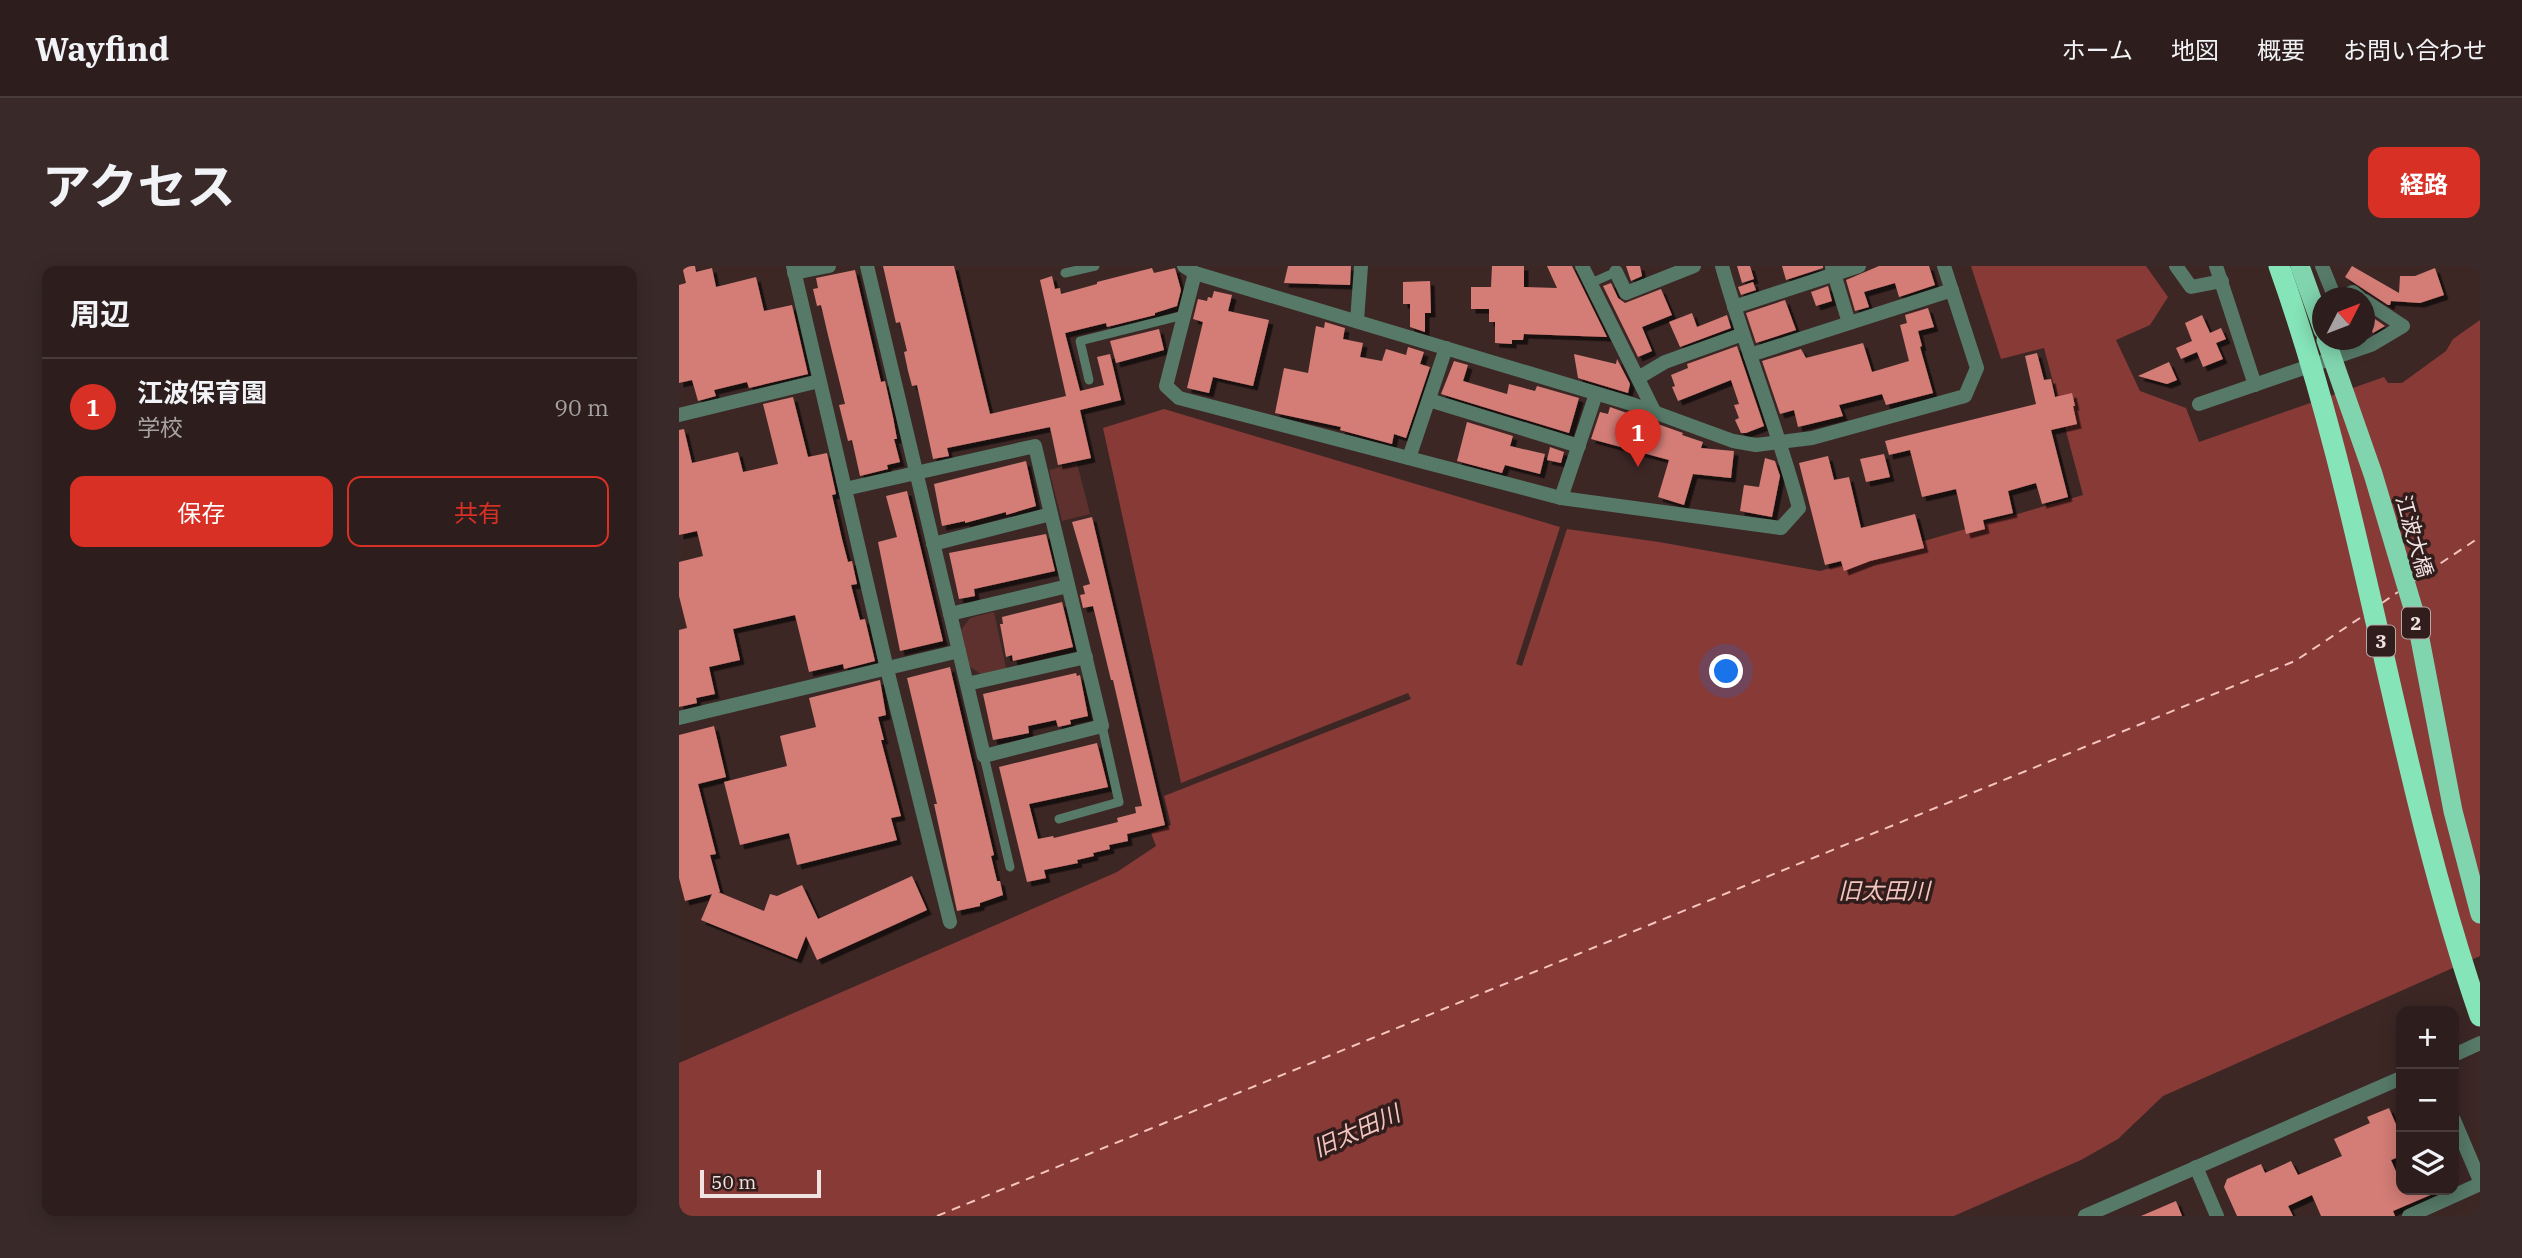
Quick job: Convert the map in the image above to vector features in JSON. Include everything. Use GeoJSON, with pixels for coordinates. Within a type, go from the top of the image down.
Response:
{"type":"FeatureCollection","features":[{"type":"Feature","properties":{"kind":"highway","name":"3"},"geometry":{"type":"LineString","coordinates":[[2279,266],[2326,421],[2434,868],[2480,1016]]}},
{"type":"Feature","properties":{"kind":"highway"},"geometry":{"type":"LineString","coordinates":[[2300,266],[2312,301]]}},
{"type":"Feature","properties":{"kind":"highway","name":"江波大橋"},"geometry":{"type":"LineString","coordinates":[[2330,350],[2373,474],[2416,618],[2453,811],[2480,914]]}},
{"type":"Feature","properties":{"kind":"street"},"geometry":{"type":"LineString","coordinates":[[829,266],[794,270],[887,669],[950,922]]}},
{"type":"Feature","properties":{"kind":"street"},"geometry":{"type":"LineString","coordinates":[[845,489],[916,473],[1035,446],[1103,726],[984,756],[916,473],[867,266]]}},
{"type":"Feature","properties":{"kind":"street"},"geometry":{"type":"LineString","coordinates":[[1357,321],[1361,266]]}},
{"type":"Feature","properties":{"kind":"street"},"geometry":{"type":"LineString","coordinates":[[1582,266],[1655,413]]}},
{"type":"Feature","properties":{"kind":"street"},"geometry":{"type":"LineString","coordinates":[[1616,272],[1626,293],[1695,266]]}},
{"type":"Feature","properties":{"kind":"street"},"geometry":{"type":"LineString","coordinates":[[1722,266],[1781,443],[1798,508],[1781,528],[1562,498],[1179,398],[1166,386],[1184,315],[1199,270],[1596,394],[1733,441],[1781,443],[1812,438],[1965,396],[1977,368],[1944,266]]}},
{"type":"Feature","properties":{"kind":"street"},"geometry":{"type":"LineString","coordinates":[[1734,307],[1833,270],[1859,266]]}},
{"type":"Feature","properties":{"kind":"street"},"geometry":{"type":"LineString","coordinates":[[2176,266],[2191,287],[2222,281]]}},
{"type":"Feature","properties":{"kind":"street"},"geometry":{"type":"LineString","coordinates":[[2216,266],[2255,385]]}},
{"type":"Feature","properties":{"kind":"street"},"geometry":{"type":"LineString","coordinates":[[2322,266],[2332,287]]}},
{"type":"Feature","properties":{"kind":"street"},"geometry":{"type":"LineString","coordinates":[[1833,270],[1849,323]]}},
{"type":"Feature","properties":{"kind":"street"},"geometry":{"type":"LineString","coordinates":[[1750,355],[1952,290]]}},
{"type":"Feature","properties":{"kind":"street"},"geometry":{"type":"LineString","coordinates":[[2375,308],[2403,326],[2375,343]]}},
{"type":"Feature","properties":{"kind":"street"},"geometry":{"type":"LineString","coordinates":[[1637,378],[1665,362],[1743,334]]}},
{"type":"Feature","properties":{"kind":"street"},"geometry":{"type":"LineString","coordinates":[[1409,458],[1446,348]]}},
{"type":"Feature","properties":{"kind":"street"},"geometry":{"type":"LineString","coordinates":[[2199,404],[2255,385],[2340,350]]}},
{"type":"Feature","properties":{"kind":"street"},"geometry":{"type":"LineString","coordinates":[[679,415],[819,381]]}},
{"type":"Feature","properties":{"kind":"street"},"geometry":{"type":"LineString","coordinates":[[1562,498],[1596,394]]}},
{"type":"Feature","properties":{"kind":"street"},"geometry":{"type":"LineString","coordinates":[[1429,400],[1579,446]]}},
{"type":"Feature","properties":{"kind":"street"},"geometry":{"type":"LineString","coordinates":[[933,544],[1051,514]]}},
{"type":"Feature","properties":{"kind":"street"},"geometry":{"type":"LineString","coordinates":[[950,614],[1068,586]]}},
{"type":"Feature","properties":{"kind":"street"},"geometry":{"type":"LineString","coordinates":[[679,718],[959,651]]}},
{"type":"Feature","properties":{"kind":"street"},"geometry":{"type":"LineString","coordinates":[[967,684],[1086,657]]}},
{"type":"Feature","properties":{"kind":"street"},"geometry":{"type":"LineString","coordinates":[[2459,1053],[2480,1043]]}},
{"type":"Feature","properties":{"kind":"street"},"geometry":{"type":"LineString","coordinates":[[2085,1216],[2396,1080]]}},
{"type":"Feature","properties":{"kind":"street"},"geometry":{"type":"LineString","coordinates":[[2409,1216],[2480,1183],[2459,1132]]}},
{"type":"Feature","properties":{"kind":"street"},"geometry":{"type":"LineString","coordinates":[[2196,1167],[2217,1216]]}},
{"type":"Feature","properties":{"kind":"lane"},"geometry":{"type":"LineString","coordinates":[[1065,273],[1095,266]]}},
{"type":"Feature","properties":{"kind":"lane"},"geometry":{"type":"LineString","coordinates":[[1591,284],[1616,272]]}},
{"type":"Feature","properties":{"kind":"lane"},"geometry":{"type":"LineString","coordinates":[[1089,380],[1080,341],[1184,315]]}},
{"type":"Feature","properties":{"kind":"lane"},"geometry":{"type":"LineString","coordinates":[[1059,819],[1119,802],[1103,726]]}},
{"type":"Feature","properties":{"kind":"lane"},"geometry":{"type":"LineString","coordinates":[[984,756],[1010,867]]}},
{"type":"Feature","properties":{"kind":"shaded area"},"geometry":{"type":"Polygon","coordinates":[[[1077,463],[1090,514],[1062,521],[1049,470],[1077,463]]]}},
{"type":"Feature","properties":{"kind":"shaded area"},"geometry":{"type":"Polygon","coordinates":[[[994,612],[1006,668],[981,674],[970,667],[961,630],[970,618],[994,612]]]}},
{"type":"Feature","properties":{"kind":"water","name":"旧太田川"},"geometry":{"type":"Polygon","coordinates":[[[1971,266],[2146,266],[2168,297],[2150,325],[2116,340],[2140,391],[2186,408],[2199,442],[2384,377],[2388,383],[2402,383],[2446,351],[2453,339],[2480,320],[2480,956],[2163,1096],[2118,1139],[2081,1160],[1954,1216],[679,1216],[679,1063],[1117,872],[1156,846],[1151,833],[1171,825],[1164,796],[1411,699],[1408,693],[1181,783],[1103,428],[1164,409],[1560,527],[1516,664],[1522,666],[1567,529],[1659,542],[1820,571],[2083,495],[2044,348],[2001,359],[1971,266]]]}},
{"type":"Feature","properties":{"kind":"building"},"geometry":{"type":"Polygon","coordinates":[[[682,266],[695,266],[696,272],[712,268],[716,287],[756,277],[764,311],[792,305],[808,374],[749,388],[747,382],[714,390],[716,396],[698,401],[692,380],[679,383],[679,285],[686,283],[682,266]]]}},
{"type":"Feature","properties":{"kind":"building"},"geometry":{"type":"Polygon","coordinates":[[[883,266],[954,266],[990,414],[1066,396],[1040,280],[1052,276],[1055,289],[1060,288],[1061,294],[1152,268],[1154,273],[1175,268],[1181,290],[1177,306],[1155,315],[1107,327],[1106,323],[1065,333],[1080,391],[1104,385],[1097,357],[1110,354],[1121,400],[1080,410],[1091,458],[1058,465],[1050,427],[947,448],[949,456],[933,459],[917,385],[912,386],[900,322],[896,323],[883,266]]]}},
{"type":"Feature","properties":{"kind":"building"},"geometry":{"type":"Polygon","coordinates":[[[1288,266],[1351,266],[1350,285],[1284,283],[1288,266]]]}},
{"type":"Feature","properties":{"kind":"building"},"geometry":{"type":"Polygon","coordinates":[[[1492,266],[1524,266],[1524,287],[1557,288],[1547,266],[1572,266],[1607,337],[1524,334],[1523,340],[1512,340],[1512,344],[1495,343],[1495,322],[1489,322],[1489,309],[1471,309],[1471,287],[1491,287],[1492,266]]]}},
{"type":"Feature","properties":{"kind":"building"},"geometry":{"type":"Polygon","coordinates":[[[1626,266],[1640,266],[1642,276],[1631,281],[1626,266]]]}},
{"type":"Feature","properties":{"kind":"building"},"geometry":{"type":"Polygon","coordinates":[[[1737,266],[1750,266],[1754,279],[1742,283],[1737,266]]]}},
{"type":"Feature","properties":{"kind":"building"},"geometry":{"type":"Polygon","coordinates":[[[1782,266],[1823,266],[1823,268],[1786,280],[1782,266]]]}},
{"type":"Feature","properties":{"kind":"building"},"geometry":{"type":"Polygon","coordinates":[[[1879,266],[1929,266],[1935,285],[1899,297],[1895,283],[1864,292],[1869,307],[1855,311],[1846,280],[1879,266]]]}},
{"type":"Feature","properties":{"kind":"building"},"geometry":{"type":"Polygon","coordinates":[[[2352,266],[2399,293],[2400,276],[2415,276],[2435,268],[2444,295],[2420,303],[2391,301],[2388,305],[2375,297],[2375,287],[2360,287],[2345,277],[2352,266]]]}},
{"type":"Feature","properties":{"kind":"building"},"geometry":{"type":"Polygon","coordinates":[[[855,270],[881,382],[885,381],[900,462],[887,465],[888,469],[860,476],[852,440],[848,441],[839,405],[845,404],[821,305],[817,306],[813,289],[818,288],[816,278],[855,270]]]}},
{"type":"Feature","properties":{"kind":"building"},"geometry":{"type":"Polygon","coordinates":[[[1430,281],[1431,313],[1425,313],[1425,332],[1410,327],[1410,304],[1403,304],[1403,282],[1430,281]]]}},
{"type":"Feature","properties":{"kind":"building"},"geometry":{"type":"Polygon","coordinates":[[[1753,282],[1756,290],[1741,295],[1738,287],[1753,282]]]}},
{"type":"Feature","properties":{"kind":"building"},"geometry":{"type":"Polygon","coordinates":[[[1611,283],[1618,298],[1625,303],[1661,289],[1672,315],[1642,327],[1652,351],[1638,357],[1603,286],[1611,283]]]}},
{"type":"Feature","properties":{"kind":"building"},"geometry":{"type":"Polygon","coordinates":[[[1828,286],[1832,301],[1816,306],[1811,292],[1828,286]]]}},
{"type":"Feature","properties":{"kind":"building"},"geometry":{"type":"Polygon","coordinates":[[[1214,291],[1232,295],[1228,311],[1269,320],[1253,386],[1213,377],[1209,393],[1187,388],[1203,322],[1193,319],[1198,299],[1207,301],[1208,297],[1212,298],[1214,291]]]}},
{"type":"Feature","properties":{"kind":"building"},"geometry":{"type":"Polygon","coordinates":[[[1785,300],[1796,330],[1756,343],[1746,313],[1785,300]]]}},
{"type":"Feature","properties":{"kind":"building"},"geometry":{"type":"Polygon","coordinates":[[[1928,308],[1934,327],[1918,331],[1933,393],[1886,405],[1882,394],[1839,405],[1843,416],[1798,427],[1794,410],[1780,414],[1762,361],[1801,349],[1806,358],[1863,343],[1872,372],[1909,361],[1900,325],[1907,323],[1905,315],[1928,308]]]}},
{"type":"Feature","properties":{"kind":"building"},"geometry":{"type":"Polygon","coordinates":[[[1692,313],[1697,327],[1727,315],[1731,328],[1680,347],[1669,322],[1692,313]]]}},
{"type":"Feature","properties":{"kind":"building"},"geometry":{"type":"Polygon","coordinates":[[[2202,315],[2210,333],[2221,328],[2226,339],[2216,343],[2223,359],[2203,367],[2197,352],[2181,359],[2176,348],[2192,341],[2185,323],[2202,315]]]}},
{"type":"Feature","properties":{"kind":"building"},"geometry":{"type":"Polygon","coordinates":[[[2375,319],[2385,326],[2375,332],[2375,319]]]}},
{"type":"Feature","properties":{"kind":"building"},"geometry":{"type":"Polygon","coordinates":[[[1325,322],[1345,328],[1343,339],[1363,343],[1360,357],[1382,361],[1386,349],[1406,355],[1408,347],[1424,352],[1420,364],[1430,367],[1406,438],[1394,434],[1392,444],[1340,430],[1341,427],[1275,413],[1284,368],[1308,373],[1316,326],[1324,328],[1325,322]]]}},
{"type":"Feature","properties":{"kind":"building"},"geometry":{"type":"Polygon","coordinates":[[[1159,329],[1164,350],[1116,363],[1110,341],[1159,329]]]}},
{"type":"Feature","properties":{"kind":"building"},"geometry":{"type":"Polygon","coordinates":[[[1737,346],[1764,426],[1746,433],[1741,433],[1735,420],[1739,418],[1734,405],[1739,404],[1731,380],[1678,401],[1672,387],[1675,386],[1671,375],[1688,368],[1687,364],[1737,346]]]}},
{"type":"Feature","properties":{"kind":"building"},"geometry":{"type":"Polygon","coordinates":[[[2037,353],[2044,380],[2051,379],[2055,397],[2072,393],[2075,406],[2077,424],[2051,430],[2068,497],[2042,504],[2036,483],[2008,491],[2013,513],[1983,520],[1985,529],[1966,534],[1956,489],[1922,497],[1910,450],[1889,455],[1885,441],[2036,404],[2025,356],[2037,353]]]}},
{"type":"Feature","properties":{"kind":"building"},"geometry":{"type":"Polygon","coordinates":[[[1574,354],[1616,364],[1617,359],[1630,384],[1628,393],[1578,378],[1574,354]]]}},
{"type":"Feature","properties":{"kind":"building"},"geometry":{"type":"Polygon","coordinates":[[[1454,361],[1468,365],[1463,381],[1507,394],[1509,384],[1535,391],[1537,386],[1579,398],[1569,433],[1441,394],[1454,361]]]}},
{"type":"Feature","properties":{"kind":"building"},"geometry":{"type":"Polygon","coordinates":[[[2169,362],[2177,380],[2167,384],[2138,376],[2169,362]]]}},
{"type":"Feature","properties":{"kind":"building"},"geometry":{"type":"Polygon","coordinates":[[[793,397],[808,457],[827,453],[836,494],[832,495],[842,539],[848,562],[852,561],[857,584],[851,585],[860,620],[865,619],[875,661],[844,669],[843,664],[809,672],[795,615],[733,629],[740,660],[709,667],[715,694],[696,698],[697,703],[679,707],[679,630],[687,628],[679,596],[679,562],[703,556],[697,531],[679,535],[679,430],[684,429],[692,463],[738,452],[743,472],[778,464],[763,404],[793,397]]]}},
{"type":"Feature","properties":{"kind":"building"},"geometry":{"type":"Polygon","coordinates":[[[1610,407],[1703,442],[1701,448],[1734,451],[1731,478],[1693,474],[1684,505],[1658,497],[1669,460],[1591,439],[1600,412],[1608,414],[1610,407]]]}},
{"type":"Feature","properties":{"kind":"building"},"geometry":{"type":"Polygon","coordinates":[[[1467,422],[1513,436],[1510,446],[1545,454],[1540,474],[1505,465],[1502,473],[1457,461],[1467,422]]]}},
{"type":"Feature","properties":{"kind":"building"},"geometry":{"type":"Polygon","coordinates":[[[1550,447],[1564,452],[1561,463],[1547,460],[1550,447]]]}},
{"type":"Feature","properties":{"kind":"building"},"geometry":{"type":"Polygon","coordinates":[[[1884,454],[1890,477],[1866,482],[1860,459],[1884,454]]]}},
{"type":"Feature","properties":{"kind":"building"},"geometry":{"type":"Polygon","coordinates":[[[1828,456],[1834,480],[1849,477],[1861,528],[1915,514],[1924,548],[1870,561],[1844,571],[1841,561],[1825,565],[1799,463],[1828,456]]]}},
{"type":"Feature","properties":{"kind":"building"},"geometry":{"type":"Polygon","coordinates":[[[1765,458],[1775,461],[1780,476],[1772,517],[1740,511],[1744,485],[1759,487],[1765,458]]]}},
{"type":"Feature","properties":{"kind":"building"},"geometry":{"type":"Polygon","coordinates":[[[1026,461],[1036,506],[1006,515],[1006,512],[942,526],[934,484],[1026,461]]]}},
{"type":"Feature","properties":{"kind":"building"},"geometry":{"type":"Polygon","coordinates":[[[907,491],[943,641],[900,651],[878,542],[897,537],[886,496],[907,491]]]}},
{"type":"Feature","properties":{"kind":"building"},"geometry":{"type":"Polygon","coordinates":[[[1092,517],[1165,825],[1127,834],[1128,841],[1109,845],[1110,849],[1077,860],[1078,863],[1044,870],[1046,878],[1027,882],[999,767],[1097,743],[1108,787],[1029,804],[1038,839],[1054,838],[1118,822],[1117,818],[1136,813],[1135,807],[1142,806],[1093,606],[1083,608],[1080,595],[1085,594],[1083,586],[1090,584],[1072,522],[1092,517]]]}},
{"type":"Feature","properties":{"kind":"building"},"geometry":{"type":"Polygon","coordinates":[[[1046,534],[1055,571],[974,589],[975,596],[959,599],[949,553],[1046,534]]]}},
{"type":"Feature","properties":{"kind":"building"},"geometry":{"type":"Polygon","coordinates":[[[1062,602],[1073,647],[1013,661],[1012,655],[1006,657],[1000,624],[1003,624],[1002,617],[1062,602]]]}},
{"type":"Feature","properties":{"kind":"building"},"geometry":{"type":"Polygon","coordinates":[[[950,667],[994,855],[991,856],[1003,895],[980,903],[980,906],[957,911],[934,804],[937,804],[907,678],[950,667]]]}},
{"type":"Feature","properties":{"kind":"building"},"geometry":{"type":"Polygon","coordinates":[[[1076,673],[1077,676],[1080,675],[1088,716],[1070,720],[1071,724],[1058,727],[1056,720],[1028,726],[1029,733],[993,740],[983,694],[1076,673]]]}},
{"type":"Feature","properties":{"kind":"building"},"geometry":{"type":"Polygon","coordinates":[[[880,680],[886,715],[878,717],[884,740],[881,740],[901,816],[891,818],[897,840],[797,865],[789,833],[740,845],[724,782],[787,766],[780,736],[816,727],[809,698],[880,680]]]}},
{"type":"Feature","properties":{"kind":"building"},"geometry":{"type":"Polygon","coordinates":[[[714,726],[726,777],[698,784],[716,854],[710,855],[718,892],[764,911],[770,894],[777,896],[802,885],[818,919],[912,876],[927,910],[817,960],[806,936],[797,959],[701,920],[712,894],[685,901],[679,878],[679,735],[714,726]]]}},
{"type":"Feature","properties":{"kind":"building"},"geometry":{"type":"Polygon","coordinates":[[[2389,1108],[2396,1124],[2396,1158],[2391,1160],[2396,1172],[2396,1195],[2430,1195],[2393,1211],[2395,1216],[2321,1216],[2312,1195],[2288,1206],[2293,1216],[2237,1216],[2224,1187],[2227,1179],[2261,1164],[2265,1173],[2291,1161],[2298,1175],[2342,1156],[2334,1139],[2370,1123],[2367,1117],[2389,1108]]]}},
{"type":"Feature","properties":{"kind":"building"},"geometry":{"type":"Polygon","coordinates":[[[2176,1201],[2182,1216],[2141,1216],[2176,1201]]]}},
{"type":"Feature","properties":{"kind":"ferry route"},"geometry":{"type":"LineString","coordinates":[[2414,581],[2480,537]]}},
{"type":"Feature","properties":{"kind":"ferry route"},"geometry":{"type":"LineString","coordinates":[[2382,603],[2398,592]]}},
{"type":"Feature","properties":{"kind":"ferry route"},"geometry":{"type":"LineString","coordinates":[[937,1216],[2295,661],[2363,616]]}},
{"type":"Feature","properties":{"kind":"place","name":"江波保育園"},"geometry":{"type":"Point","coordinates":[1638,467]}}]}
